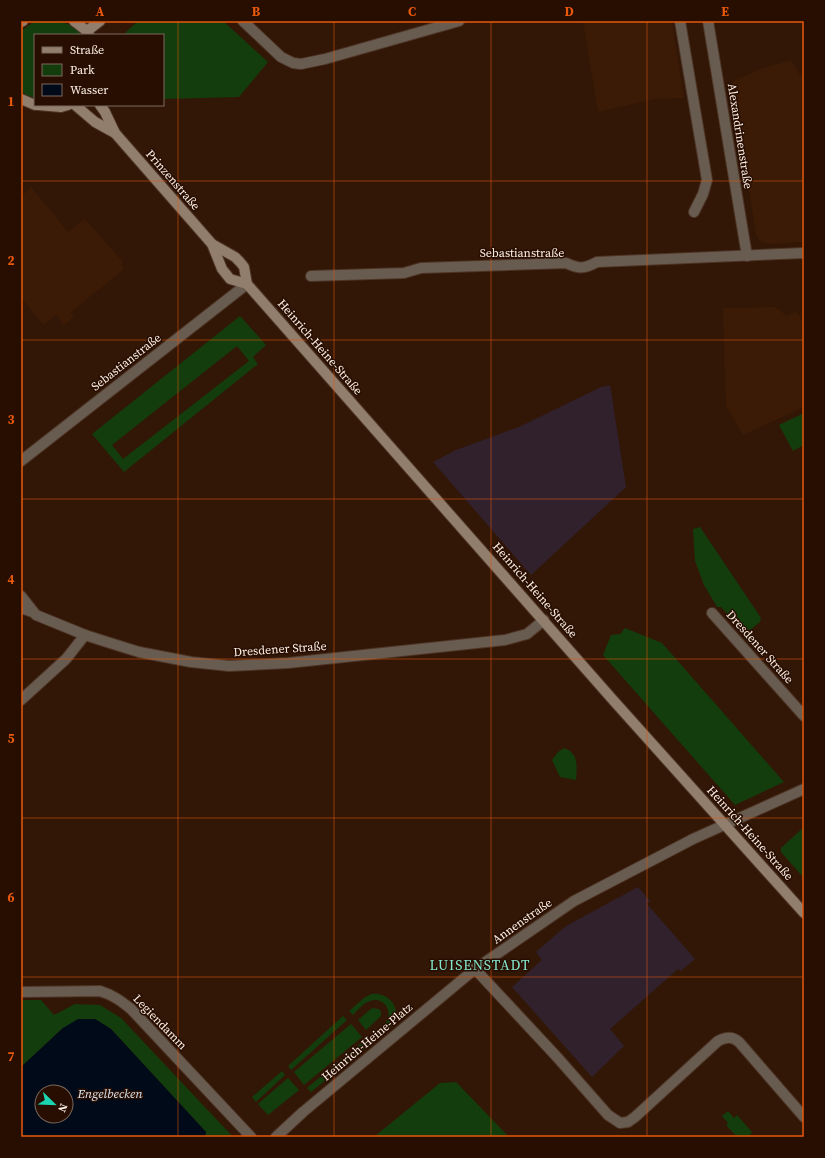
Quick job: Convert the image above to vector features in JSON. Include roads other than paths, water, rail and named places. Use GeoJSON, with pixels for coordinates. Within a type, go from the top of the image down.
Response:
{"type":"FeatureCollection","features":[{"type":"Feature","properties":{"kind":"main road"},"geometry":{"type":"LineString","coordinates":[[74,21],[88,33],[100,21]]}},
{"type":"Feature","properties":{"kind":"main road"},"geometry":{"type":"LineString","coordinates":[[21,99],[34,104]]}},
{"type":"Feature","properties":{"kind":"main road"},"geometry":{"type":"LineString","coordinates":[[50,106],[64,106]]}},
{"type":"Feature","properties":{"kind":"main road","name":"Prinzenstraße"},"geometry":{"type":"LineString","coordinates":[[76,106],[95,122],[115,133]]}},
{"type":"Feature","properties":{"kind":"main road","name":"Prinzenstraße"},"geometry":{"type":"LineString","coordinates":[[101,106],[115,133],[212,244],[222,269],[230,279],[247,284],[244,267],[240,262],[235,257],[212,244]]}},
{"type":"Feature","properties":{"kind":"main road","name":"Heinrich-Heine-Straße"},"geometry":{"type":"LineString","coordinates":[[247,284],[804,913]]}},
{"type":"Feature","properties":{"kind":"street"},"geometry":{"type":"LineString","coordinates":[[243,21],[281,56],[293,63],[301,64],[325,59],[459,21]]}},
{"type":"Feature","properties":{"kind":"street"},"geometry":{"type":"LineString","coordinates":[[680,21],[707,180],[703,194],[694,212]]}},
{"type":"Feature","properties":{"kind":"street","name":"Alexandrinenstraße"},"geometry":{"type":"LineString","coordinates":[[708,21],[747,256]]}},
{"type":"Feature","properties":{"kind":"street","name":"Sebastianstraße"},"geometry":{"type":"LineString","coordinates":[[311,276],[404,273],[421,268],[566,263],[575,268],[587,267],[596,262],[804,253]]}},
{"type":"Feature","properties":{"kind":"street","name":"Sebastianstraße"},"geometry":{"type":"LineString","coordinates":[[21,461],[247,284]]}},
{"type":"Feature","properties":{"kind":"street"},"geometry":{"type":"LineString","coordinates":[[21,596],[36,614]]}},
{"type":"Feature","properties":{"kind":"street","name":"Dresdener Straße"},"geometry":{"type":"LineString","coordinates":[[21,609],[85,635],[138,652],[191,662],[229,666],[288,663],[505,640],[527,634],[544,620]]}},
{"type":"Feature","properties":{"kind":"street","name":"Dresdener Straße"},"geometry":{"type":"LineString","coordinates":[[712,612],[804,716]]}},
{"type":"Feature","properties":{"kind":"street"},"geometry":{"type":"LineString","coordinates":[[21,700],[66,659],[85,635]]}},
{"type":"Feature","properties":{"kind":"street","name":"Annenstraße"},"geometry":{"type":"LineString","coordinates":[[475,969],[574,901],[693,839],[804,789]]}},
{"type":"Feature","properties":{"kind":"street"},"geometry":{"type":"LineString","coordinates":[[475,969],[557,1057],[608,1115],[620,1123],[628,1122],[635,1117],[718,1041],[732,1038],[739,1042],[804,1117]]}},
{"type":"Feature","properties":{"kind":"street","name":"Heinrich-Heine-Platz"},"geometry":{"type":"LineString","coordinates":[[276,1137],[308,1108],[475,969]]}},
{"type":"Feature","properties":{"kind":"street","name":"Legiendamm"},"geometry":{"type":"LineString","coordinates":[[21,992],[100,991],[117,998],[131,1009],[251,1137]]}},
{"type":"Feature","properties":{"kind":"water","name":"Engelbecken"},"geometry":{"type":"Polygon","coordinates":[[[78,1019],[95,1019],[111,1029],[206,1132],[205,1137],[21,1137],[21,1067],[63,1028],[78,1019]]]}},
{"type":"Feature","properties":{"kind":"district","name":"LUISENSTADT"},"geometry":{"type":"Point","coordinates":[480,965]}}]}
